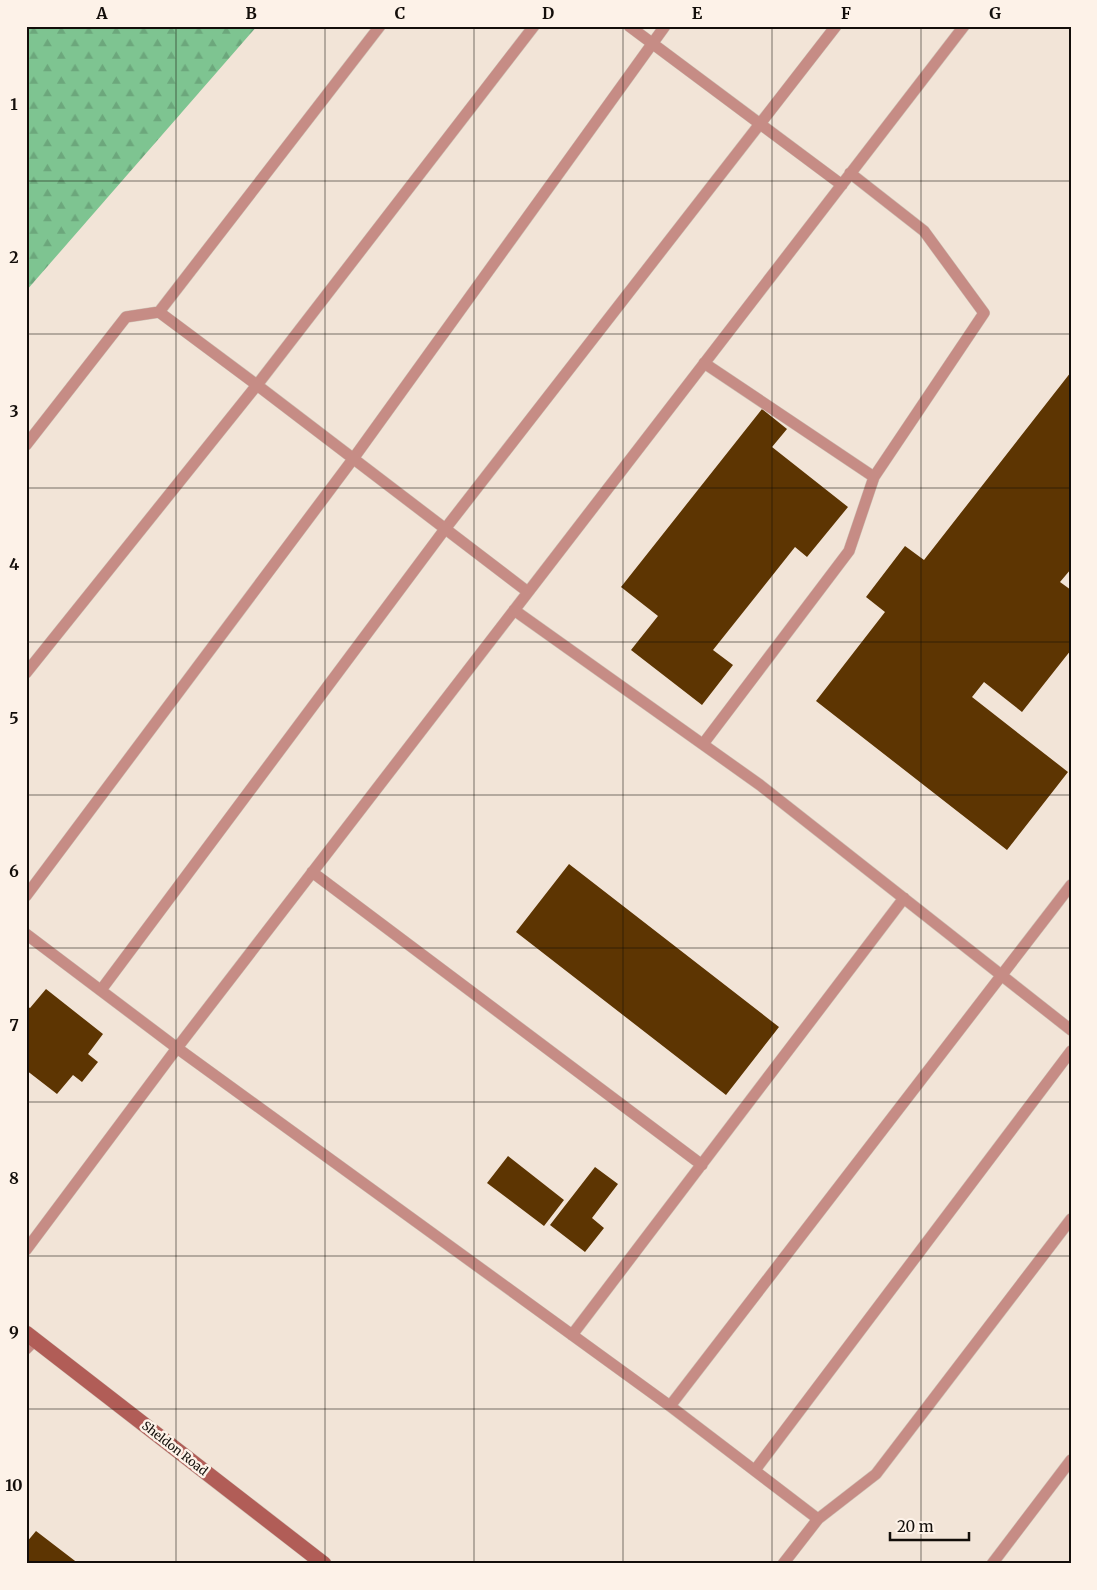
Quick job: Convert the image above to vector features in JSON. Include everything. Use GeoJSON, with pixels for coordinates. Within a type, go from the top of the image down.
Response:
{"type":"FeatureCollection","features":[{"type":"Feature","properties":{"kind":"main road","name":"Sheldon Road"},"geometry":{"type":"LineString","coordinates":[[29,1341],[324,1564]]}},
{"type":"Feature","properties":{"kind":"lane"},"geometry":{"type":"LineString","coordinates":[[26,445],[126,317],[159,312],[380,26]]}},
{"type":"Feature","properties":{"kind":"lane"},"geometry":{"type":"LineString","coordinates":[[26,674],[257,385],[534,26]]}},
{"type":"Feature","properties":{"kind":"lane"},"geometry":{"type":"LineString","coordinates":[[629,26],[842,185]]}},
{"type":"Feature","properties":{"kind":"lane"},"geometry":{"type":"LineString","coordinates":[[26,896],[353,459],[665,26]]}},
{"type":"Feature","properties":{"kind":"lane"},"geometry":{"type":"LineString","coordinates":[[101,990],[446,529],[836,26]]}},
{"type":"Feature","properties":{"kind":"lane"},"geometry":{"type":"LineString","coordinates":[[26,1250],[177,1048],[964,26]]}},
{"type":"Feature","properties":{"kind":"lane"},"geometry":{"type":"LineString","coordinates":[[702,744],[849,551],[874,477],[984,313],[924,231],[850,173]]}},
{"type":"Feature","properties":{"kind":"lane"},"geometry":{"type":"LineString","coordinates":[[159,312],[528,592]]}},
{"type":"Feature","properties":{"kind":"lane"},"geometry":{"type":"LineString","coordinates":[[704,363],[874,477]]}},
{"type":"Feature","properties":{"kind":"lane"},"geometry":{"type":"LineString","coordinates":[[514,610],[760,785],[1071,1030]]}},
{"type":"Feature","properties":{"kind":"lane"},"geometry":{"type":"LineString","coordinates":[[312,872],[702,1164]]}},
{"type":"Feature","properties":{"kind":"lane"},"geometry":{"type":"LineString","coordinates":[[670,1406],[1071,885]]}},
{"type":"Feature","properties":{"kind":"lane"},"geometry":{"type":"LineString","coordinates":[[572,1335],[904,898]]}},
{"type":"Feature","properties":{"kind":"lane"},"geometry":{"type":"LineString","coordinates":[[26,934],[177,1048],[670,1406],[818,1519]]}},
{"type":"Feature","properties":{"kind":"lane"},"geometry":{"type":"LineString","coordinates":[[755,1470],[1071,1051]]}},
{"type":"Feature","properties":{"kind":"lane"},"geometry":{"type":"LineString","coordinates":[[783,1564],[818,1519],[876,1474],[1071,1219]]}},
{"type":"Feature","properties":{"kind":"lane"},"geometry":{"type":"LineString","coordinates":[[992,1564],[1071,1460]]}},
{"type":"Feature","properties":{"kind":"green space"},"geometry":{"type":"Polygon","coordinates":[[[26,26],[257,26],[26,291],[26,26]]]}},
{"type":"Feature","properties":{"kind":"building"},"geometry":{"type":"Polygon","coordinates":[[[1071,372],[1071,569],[1060,582],[1071,590],[1071,650],[1022,712],[984,682],[972,697],[1068,772],[1007,850],[816,701],[885,612],[866,597],[905,546],[924,560],[1071,372]]]}},
{"type":"Feature","properties":{"kind":"building"},"geometry":{"type":"Polygon","coordinates":[[[762,409],[787,429],[772,447],[848,507],[807,557],[795,547],[713,650],[733,665],[702,705],[631,650],[658,616],[621,587],[762,409]]]}},
{"type":"Feature","properties":{"kind":"building"},"geometry":{"type":"Polygon","coordinates":[[[569,864],[779,1027],[726,1095],[516,932],[569,864]]]}},
{"type":"Feature","properties":{"kind":"building"},"geometry":{"type":"Polygon","coordinates":[[[46,989],[103,1034],[88,1054],[98,1062],[82,1082],[73,1075],[57,1094],[26,1070],[26,1006],[30,1008],[46,989]]]}},
{"type":"Feature","properties":{"kind":"building"},"geometry":{"type":"Polygon","coordinates":[[[508,1156],[564,1200],[544,1226],[487,1183],[508,1156]]]}},
{"type":"Feature","properties":{"kind":"building"},"geometry":{"type":"Polygon","coordinates":[[[595,1167],[618,1184],[592,1218],[604,1228],[585,1252],[550,1225],[595,1167]]]}},
{"type":"Feature","properties":{"kind":"building"},"geometry":{"type":"Polygon","coordinates":[[[36,1531],[79,1564],[26,1564],[26,1543],[36,1531]]]}}]}
